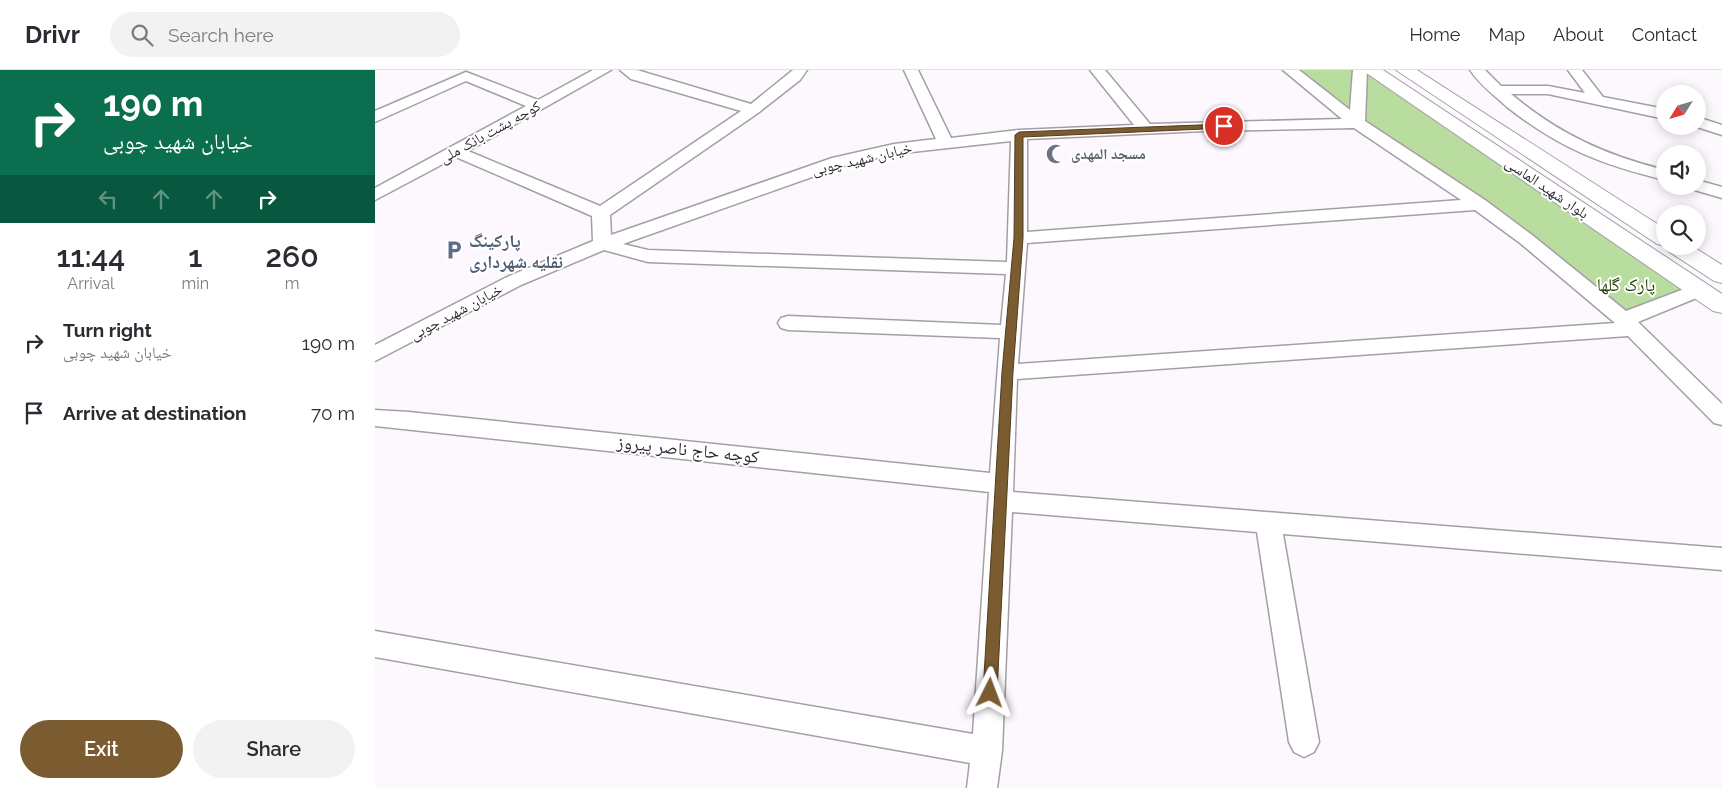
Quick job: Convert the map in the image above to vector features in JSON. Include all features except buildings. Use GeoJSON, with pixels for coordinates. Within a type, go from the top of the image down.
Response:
{"type":"FeatureCollection","features":[{"type":"Feature","properties":{"kind":"main road","name":"بلوار شهید الماسی"},"geometry":{"type":"LineString","coordinates":[[1371,70],[1722,305]]}},
{"type":"Feature","properties":{"kind":"main road","name":"بلوار شهید الماسی"},"geometry":{"type":"LineString","coordinates":[[1405,70],[1656,233]]}},
{"type":"Feature","properties":{"kind":"main road"},"geometry":{"type":"LineString","coordinates":[[1690,255],[1722,276]]}},
{"type":"Feature","properties":{"kind":"street","name":"کوچه پشت بانک ملی"},"geometry":{"type":"LineString","coordinates":[[375,195],[604,70]]}},
{"type":"Feature","properties":{"kind":"street"},"geometry":{"type":"LineString","coordinates":[[627,70],[636,76],[753,110]]}},
{"type":"Feature","properties":{"kind":"street"},"geometry":{"type":"LineString","coordinates":[[601,212],[753,110],[795,77],[800,70]]}},
{"type":"Feature","properties":{"kind":"street"},"geometry":{"type":"LineString","coordinates":[[911,70],[945,142]]}},
{"type":"Feature","properties":{"kind":"street"},"geometry":{"type":"LineString","coordinates":[[1097,70],[1146,130]]}},
{"type":"Feature","properties":{"kind":"street"},"geometry":{"type":"LineString","coordinates":[[1290,70],[1357,123],[1479,204],[1629,324],[1722,417]]}},
{"type":"Feature","properties":{"kind":"street"},"geometry":{"type":"LineString","coordinates":[[1357,123],[1360,70]]}},
{"type":"Feature","properties":{"kind":"street"},"geometry":{"type":"LineString","coordinates":[[1477,70],[1495,90],[1563,138],[1616,163],[1656,173]]}},
{"type":"Feature","properties":{"kind":"street"},"geometry":{"type":"LineString","coordinates":[[1575,70],[1597,100]]}},
{"type":"Feature","properties":{"kind":"street"},"geometry":{"type":"LineString","coordinates":[[375,117],[466,76],[539,106]]}},
{"type":"Feature","properties":{"kind":"street"},"geometry":{"type":"LineString","coordinates":[[1495,90],[1548,90],[1656,112]]}},
{"type":"Feature","properties":{"kind":"street"},"geometry":{"type":"LineString","coordinates":[[1706,121],[1722,120]]}},
{"type":"Feature","properties":{"kind":"street","name":"خیابان شهید چوبی"},"geometry":{"type":"LineString","coordinates":[[375,354],[514,282],[602,244],[838,162],[894,149],[1019,135],[1357,123]]}},
{"type":"Feature","properties":{"kind":"street"},"geometry":{"type":"LineString","coordinates":[[1706,124],[1722,130]]}},
{"type":"Feature","properties":{"kind":"street"},"geometry":{"type":"LineString","coordinates":[[982,788],[987,751],[1007,372],[1019,238],[1019,135]]}},
{"type":"Feature","properties":{"kind":"street"},"geometry":{"type":"LineString","coordinates":[[455,151],[601,212]]}},
{"type":"Feature","properties":{"kind":"street"},"geometry":{"type":"LineString","coordinates":[[1706,188],[1722,193]]}},
{"type":"Feature","properties":{"kind":"street"},"geometry":{"type":"LineString","coordinates":[[1019,238],[1479,204]]}},
{"type":"Feature","properties":{"kind":"street"},"geometry":{"type":"LineString","coordinates":[[601,212],[602,244],[648,256],[1016,268]]}},
{"type":"Feature","properties":{"kind":"street"},"geometry":{"type":"LineString","coordinates":[[1007,372],[1629,324],[1699,290]]}},
{"type":"Feature","properties":{"kind":"street"},"geometry":{"type":"LineString","coordinates":[[788,323],[1011,332]]}},
{"type":"Feature","properties":{"kind":"street","name":"کوچه حاج ناصر پیروز"},"geometry":{"type":"LineString","coordinates":[[375,418],[658,446],[1001,492],[1268,521],[1722,559]]}},
{"type":"Feature","properties":{"kind":"street"},"geometry":{"type":"LineString","coordinates":[[1268,521],[1303,742]]}},
{"type":"Feature","properties":{"kind":"street"},"geometry":{"type":"LineString","coordinates":[[375,644],[987,751]]}},
{"type":"Feature","properties":{"kind":"green space","name":"پارک گلها"},"geometry":{"type":"Polygon","coordinates":[[[1295,70],[1364,70],[1693,293],[1624,320],[1370,125],[1295,70]]]}},
{"type":"Feature","properties":{"kind":"place","name":"مسجد المهدی"},"geometry":{"type":"Point","coordinates":[1056,154]}},
{"type":"Feature","properties":{"kind":"place","name":"پارکینگ نقلیه شهرداری"},"geometry":{"type":"Point","coordinates":[454,250]}},
{"type":"Feature","properties":{"kind":"route"},"geometry":{"type":"LineString","coordinates":[[990,693],[1007,372],[1019,238],[1019,135],[1224,126]]}}]}
